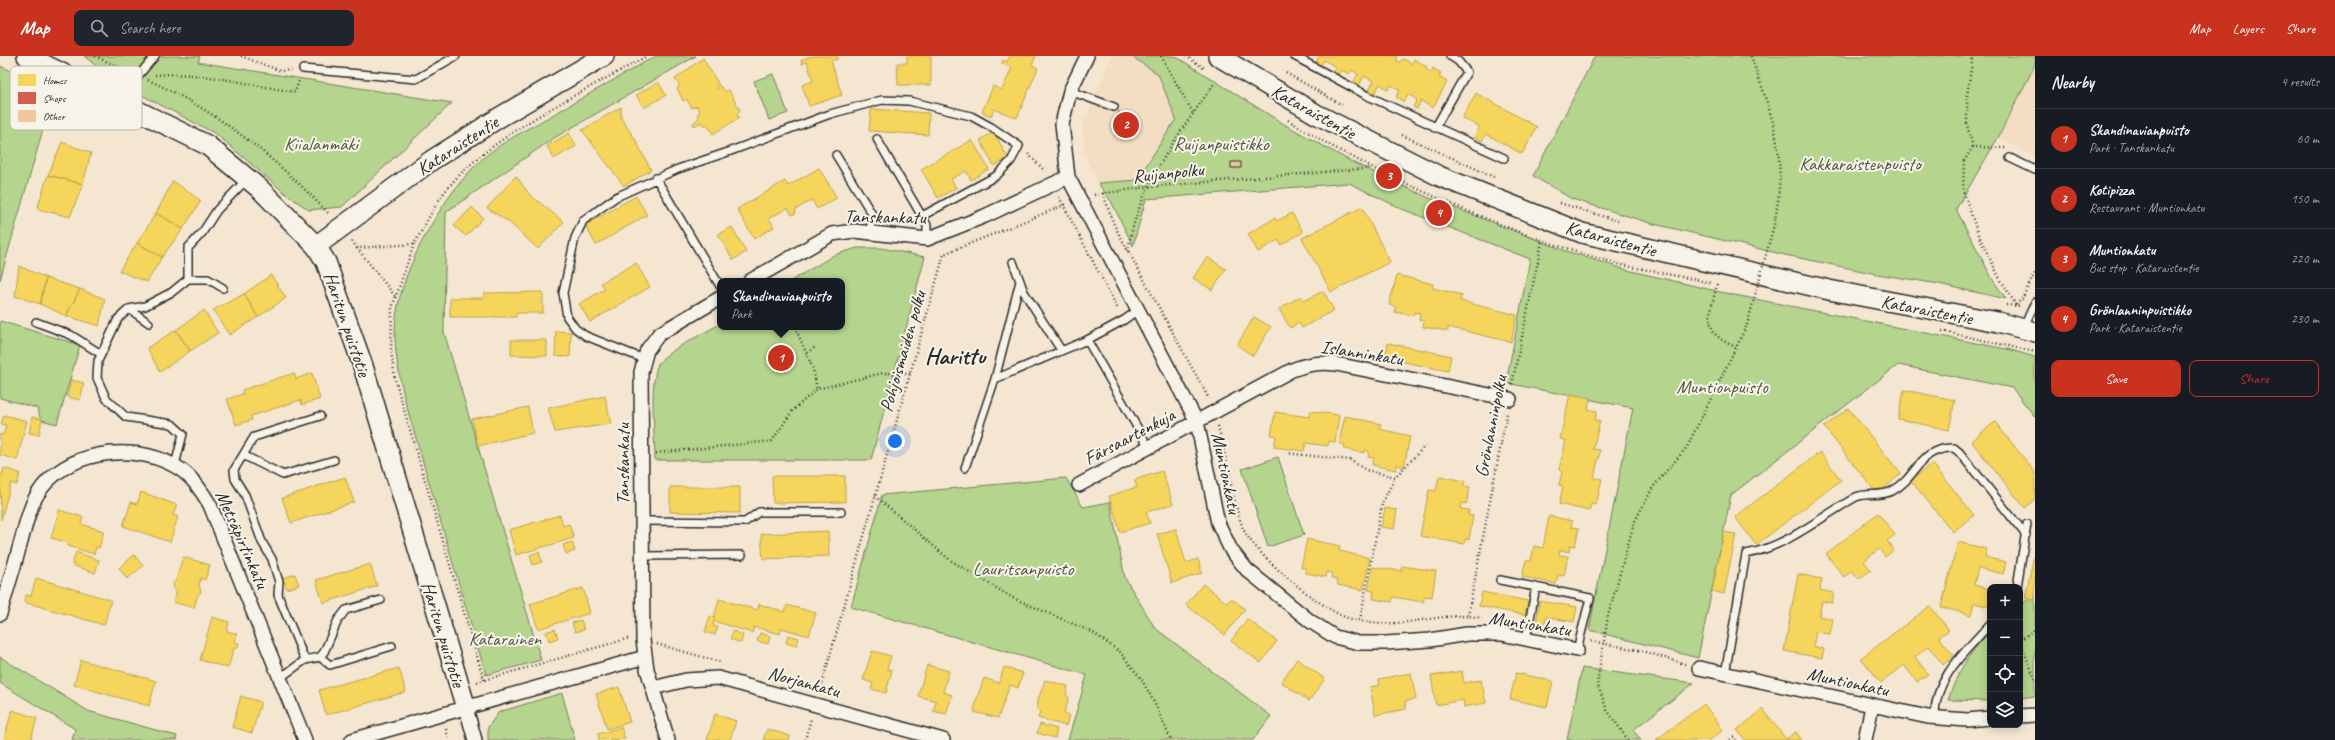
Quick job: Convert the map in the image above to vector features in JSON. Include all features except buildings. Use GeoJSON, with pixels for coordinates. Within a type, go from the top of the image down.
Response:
{"type":"FeatureCollection","features":[{"type":"Feature","properties":{"kind":"street","name":"Haritun puistotie"},"geometry":{"type":"LineString","coordinates":[[27,56],[47,66]]}},
{"type":"Feature","properties":{"kind":"street","name":"Kataraistentie"},"geometry":{"type":"LineString","coordinates":[[316,246],[432,160],[500,117],[604,56]]}},
{"type":"Feature","properties":{"kind":"street","name":"Muntionkatu"},"geometry":{"type":"LineString","coordinates":[[1087,56],[1070,91],[1062,124],[1068,177],[1197,422],[1218,523],[1231,550],[1247,570],[1310,621],[1335,638],[1359,643],[1379,643],[1430,640],[1467,634],[1502,634],[1526,639],[1579,644]]}},
{"type":"Feature","properties":{"kind":"street","name":"Kataraistentie"},"geometry":{"type":"LineString","coordinates":[[1218,56],[1316,114],[1439,176],[1545,220],[1582,233],[1829,290],[2030,331]]}},
{"type":"Feature","properties":{"kind":"street","name":"Haritun puistotie"},"geometry":{"type":"LineString","coordinates":[[142,112],[207,145],[248,178],[316,246],[326,262],[363,366],[475,740]]}},
{"type":"Feature","properties":{"kind":"street","name":"Tanskankatu"},"geometry":{"type":"LineString","coordinates":[[755,278],[832,234],[854,232],[926,239],[985,216],[1068,177]]}},
{"type":"Feature","properties":{"kind":"street","name":"Tanskankatu"},"geometry":{"type":"LineString","coordinates":[[668,740],[646,663],[642,556],[641,372],[647,350],[659,334],[717,300]]}},
{"type":"Feature","properties":{"kind":"street","name":"Islanninkatu"},"geometry":{"type":"LineString","coordinates":[[1197,422],[1292,370],[1320,362],[1510,399]]}},
{"type":"Feature","properties":{"kind":"street","name":"Färsaartenkuja"},"geometry":{"type":"LineString","coordinates":[[1079,485],[1197,422]]}},
{"type":"Feature","properties":{"kind":"street","name":"Metsäpirtinkatu"},"geometry":{"type":"LineString","coordinates":[[0,614],[30,507],[41,489],[54,474],[81,460],[110,454],[137,454],[162,459],[175,465],[195,483],[210,505],[305,740]]}},
{"type":"Feature","properties":{"kind":"street"},"geometry":{"type":"LineString","coordinates":[[352,740],[466,708],[646,663]]}},
{"type":"Feature","properties":{"kind":"street","name":"Muntionkatu"},"geometry":{"type":"LineString","coordinates":[[1699,668],[1872,706],[1935,718],[1987,718]]}},
{"type":"Feature","properties":{"kind":"street","name":"Norjankatu"},"geometry":{"type":"LineString","coordinates":[[653,688],[686,680],[718,678],[943,740]]}},
{"type":"Feature","properties":{"kind":"street"},"geometry":{"type":"LineString","coordinates":[[1865,740],[1872,706]]}},
{"type":"Feature","properties":{"kind":"street"},"geometry":{"type":"LineString","coordinates":[[2023,716],[2035,715]]}},
{"type":"Feature","properties":{"kind":"lane"},"geometry":{"type":"LineString","coordinates":[[142,71],[155,56]]}},
{"type":"Feature","properties":{"kind":"lane"},"geometry":{"type":"LineString","coordinates":[[303,69],[416,79],[456,56]]}},
{"type":"Feature","properties":{"kind":"lane"},"geometry":{"type":"LineString","coordinates":[[1294,56],[1368,96],[1435,128],[1504,158]]}},
{"type":"Feature","properties":{"kind":"lane"},"geometry":{"type":"LineString","coordinates":[[1435,128],[1467,72],[1458,61],[1450,56]]}},
{"type":"Feature","properties":{"kind":"lane"},"geometry":{"type":"LineString","coordinates":[[1070,91],[1114,107]]}},
{"type":"Feature","properties":{"kind":"lane"},"geometry":{"type":"LineString","coordinates":[[644,359],[601,344],[576,329],[567,317],[563,294],[567,265],[582,221],[616,197],[656,178],[830,114],[882,100],[909,101],[971,116],[991,127],[1019,146],[1011,161],[996,176],[922,216]]}},
{"type":"Feature","properties":{"kind":"lane"},"geometry":{"type":"LineString","coordinates":[[877,139],[928,225],[926,239]]}},
{"type":"Feature","properties":{"kind":"lane"},"geometry":{"type":"LineString","coordinates":[[836,155],[872,214],[870,234]]}},
{"type":"Feature","properties":{"kind":"lane"},"geometry":{"type":"LineString","coordinates":[[2010,158],[2035,170]]}},
{"type":"Feature","properties":{"kind":"lane"},"geometry":{"type":"LineString","coordinates":[[188,279],[188,248],[202,233],[217,210],[248,178]]}},
{"type":"Feature","properties":{"kind":"lane"},"geometry":{"type":"LineString","coordinates":[[656,178],[717,281]]}},
{"type":"Feature","properties":{"kind":"lane"},"geometry":{"type":"LineString","coordinates":[[1013,262],[1024,292],[1061,350]]}},
{"type":"Feature","properties":{"kind":"lane"},"geometry":{"type":"LineString","coordinates":[[175,465],[183,434],[172,424],[126,417],[106,398],[97,378],[98,361],[118,318],[129,309],[145,306],[172,292],[188,279],[208,280],[223,288]]}},
{"type":"Feature","properties":{"kind":"lane"},"geometry":{"type":"LineString","coordinates":[[965,468],[994,379],[1020,281]]}},
{"type":"Feature","properties":{"kind":"lane"},"geometry":{"type":"LineString","coordinates":[[2030,331],[2024,326],[2035,302]]}},
{"type":"Feature","properties":{"kind":"lane"},"geometry":{"type":"LineString","coordinates":[[129,309],[149,323]]}},
{"type":"Feature","properties":{"kind":"lane"},"geometry":{"type":"LineString","coordinates":[[994,379],[1087,340],[1124,320],[1138,310]]}},
{"type":"Feature","properties":{"kind":"lane"},"geometry":{"type":"LineString","coordinates":[[36,322],[71,335],[101,354]]}},
{"type":"Feature","properties":{"kind":"lane"},"geometry":{"type":"LineString","coordinates":[[1087,340],[1149,448]]}},
{"type":"Feature","properties":{"kind":"lane"},"geometry":{"type":"LineString","coordinates":[[305,660],[278,595],[280,582],[272,559],[262,542],[245,495],[235,479],[234,470],[254,437],[320,416]]}},
{"type":"Feature","properties":{"kind":"lane"},"geometry":{"type":"LineString","coordinates":[[1725,674],[1746,554],[1764,550],[1791,538],[1858,496],[1879,496],[1892,491],[1907,479],[1925,457],[1936,450],[1954,448],[1959,452],[2026,535]]}},
{"type":"Feature","properties":{"kind":"lane"},"geometry":{"type":"LineString","coordinates":[[243,455],[283,475],[334,460]]}},
{"type":"Feature","properties":{"kind":"lane"},"geometry":{"type":"LineString","coordinates":[[642,521],[745,522],[759,512],[841,512]]}},
{"type":"Feature","properties":{"kind":"lane"},"geometry":{"type":"LineString","coordinates":[[2018,584],[2028,524]]}},
{"type":"Feature","properties":{"kind":"lane"},"geometry":{"type":"LineString","coordinates":[[642,556],[742,555]]}},
{"type":"Feature","properties":{"kind":"lane"},"geometry":{"type":"LineString","coordinates":[[1500,580],[1590,598],[1579,644]]}},
{"type":"Feature","properties":{"kind":"lane"},"geometry":{"type":"LineString","coordinates":[[1526,639],[1536,587]]}},
{"type":"Feature","properties":{"kind":"lane"},"geometry":{"type":"LineString","coordinates":[[320,657],[338,620],[346,610],[381,600]]}},
{"type":"Feature","properties":{"kind":"lane"},"geometry":{"type":"LineString","coordinates":[[1935,718],[1934,706],[1941,686],[1949,670],[1987,627]]}},
{"type":"Feature","properties":{"kind":"lane"},"geometry":{"type":"LineString","coordinates":[[280,678],[305,660],[320,657],[330,665],[392,646]]}},
{"type":"Feature","properties":{"kind":"path"},"geometry":{"type":"LineString","coordinates":[[95,56],[116,66]]}},
{"type":"Feature","properties":{"kind":"path"},"geometry":{"type":"LineString","coordinates":[[142,76],[174,73],[210,76],[295,92],[303,69],[281,71],[241,56]]}},
{"type":"Feature","properties":{"kind":"path"},"geometry":{"type":"LineString","coordinates":[[484,680],[395,379],[391,351],[392,308],[414,244],[444,194],[485,152],[537,119],[647,56]]}},
{"type":"Feature","properties":{"kind":"path"},"geometry":{"type":"LineString","coordinates":[[1161,56],[1193,113]]}},
{"type":"Feature","properties":{"kind":"path"},"geometry":{"type":"LineString","coordinates":[[1628,740],[1606,710],[1597,683],[1608,616],[1634,523],[1653,487],[1687,446],[1747,325],[1774,225],[1781,176],[1779,149],[1773,120],[1751,56]]}},
{"type":"Feature","properties":{"kind":"path"},"geometry":{"type":"LineString","coordinates":[[1973,56],[1967,96],[1967,125],[1973,147],[1964,161],[1963,190],[1978,234],[1999,277],[2016,305]]}},
{"type":"Feature","properties":{"kind":"path"},"geometry":{"type":"LineString","coordinates":[[1279,70],[1343,106]]}},
{"type":"Feature","properties":{"kind":"path"},"geometry":{"type":"LineString","coordinates":[[142,78],[166,88],[221,118],[267,155],[311,195],[342,227],[395,297]]}},
{"type":"Feature","properties":{"kind":"path"},"geometry":{"type":"LineString","coordinates":[[1128,251],[1130,235],[1147,187],[1193,113],[1214,84]]}},
{"type":"Feature","properties":{"kind":"path"},"geometry":{"type":"LineString","coordinates":[[1398,134],[1501,180]]}},
{"type":"Feature","properties":{"kind":"path"},"geometry":{"type":"LineString","coordinates":[[1973,147],[2011,148]]}},
{"type":"Feature","properties":{"kind":"path","name":"Ruijanpolku"},"geometry":{"type":"LineString","coordinates":[[1092,196],[1147,187],[1372,168]]}},
{"type":"Feature","properties":{"kind":"path"},"geometry":{"type":"LineString","coordinates":[[1103,194],[1114,225],[1214,407],[1214,413],[1242,527],[1258,552],[1309,594],[1344,617],[1387,623],[1468,615],[1483,618]]}},
{"type":"Feature","properties":{"kind":"path"},"geometry":{"type":"LineString","coordinates":[[1557,202],[1625,223]]}},
{"type":"Feature","properties":{"kind":"path","name":"Pohjoismaiden polku"},"geometry":{"type":"LineString","coordinates":[[805,740],[944,254],[1062,206]]}},
{"type":"Feature","properties":{"kind":"path","name":"Grönlanninpolku"},"geometry":{"type":"LineString","coordinates":[[1468,615],[1542,242]]}},
{"type":"Feature","properties":{"kind":"path"},"geometry":{"type":"LineString","coordinates":[[357,248],[414,244]]}},
{"type":"Feature","properties":{"kind":"path"},"geometry":{"type":"LineString","coordinates":[[1763,257],[1770,259]]}},
{"type":"Feature","properties":{"kind":"path"},"geometry":{"type":"LineString","coordinates":[[2000,304],[2016,305],[2022,299],[2035,273]]}},
{"type":"Feature","properties":{"kind":"path"},"geometry":{"type":"LineString","coordinates":[[1717,284],[1709,318],[1712,332],[1722,341],[1736,347]]}},
{"type":"Feature","properties":{"kind":"path"},"geometry":{"type":"LineString","coordinates":[[796,330],[813,369],[817,389]]}},
{"type":"Feature","properties":{"kind":"path"},"geometry":{"type":"LineString","coordinates":[[807,353],[815,346]]}},
{"type":"Feature","properties":{"kind":"path"},"geometry":{"type":"LineString","coordinates":[[641,456],[772,441],[793,410],[817,389],[883,373],[911,373]]}},
{"type":"Feature","properties":{"kind":"path"},"geometry":{"type":"LineString","coordinates":[[1360,620],[1382,504],[1395,477],[1425,446]]}},
{"type":"Feature","properties":{"kind":"path"},"geometry":{"type":"LineString","coordinates":[[1286,454],[1350,460],[1366,470],[1395,477]]}},
{"type":"Feature","properties":{"kind":"path"},"geometry":{"type":"LineString","coordinates":[[875,496],[950,560],[1013,598],[1092,632],[1120,652],[1145,686],[1171,740]]}},
{"type":"Feature","properties":{"kind":"path"},"geometry":{"type":"LineString","coordinates":[[2023,638],[2035,629]]}},
{"type":"Feature","properties":{"kind":"path"},"geometry":{"type":"LineString","coordinates":[[1579,644],[1603,643],[1643,652],[1699,668]]}},
{"type":"Feature","properties":{"kind":"path"},"geometry":{"type":"LineString","coordinates":[[2023,648],[2035,679]]}},
{"type":"Feature","properties":{"kind":"path"},"geometry":{"type":"LineString","coordinates":[[1730,740],[1734,738],[1736,740]]}},
{"type":"Feature","properties":{"kind":"shaded area"},"geometry":{"type":"Polygon","coordinates":[[[1112,56],[1131,56],[1158,74],[1176,119],[1137,180],[1098,183],[1084,154],[1083,125],[1112,56]]]}},
{"type":"Feature","properties":{"kind":"shaded area"},"geometry":{"type":"Polygon","coordinates":[[[2035,65],[2035,157],[1999,138],[2035,65]]]}},
{"type":"Feature","properties":{"kind":"green space","name":"Kiialanmäki"},"geometry":{"type":"Polygon","coordinates":[[[84,56],[200,56],[198,62],[452,103],[342,207],[309,210],[286,194],[216,134],[142,95],[142,66],[96,66],[84,56]]]}},
{"type":"Feature","properties":{"kind":"green space","name":"Katarainen"},"geometry":{"type":"Polygon","coordinates":[[[656,56],[696,56],[554,138],[446,212],[444,332],[541,660],[486,675],[405,401],[395,347],[396,318],[400,296],[421,243],[442,207],[468,173],[478,163],[496,148],[513,137],[656,56]]]}},
{"type":"Feature","properties":{"kind":"green space","name":"Muntionpuisto"},"geometry":{"type":"Polygon","coordinates":[[[1131,56],[1175,56],[1284,124],[1352,162],[1427,197],[1566,251],[1627,270],[1725,293],[2011,350],[2035,357],[2035,417],[2012,388],[1898,365],[1731,495],[1698,658],[1589,630],[1633,408],[1506,383],[1530,259],[1402,209],[1349,183],[1146,199],[1133,246],[1111,201],[1098,183],[1137,180],[1176,119],[1158,74],[1131,56]]]}},
{"type":"Feature","properties":{"kind":"green space","name":"Kakkaraistenpuisto"},"geometry":{"type":"Polygon","coordinates":[[[1595,56],[2035,56],[2035,65],[1998,138],[1956,209],[1993,280],[2006,299],[1939,284],[1877,274],[1785,255],[1650,223],[1572,199],[1533,176],[1595,56]]]}},
{"type":"Feature","properties":{"kind":"green space"},"geometry":{"type":"Polygon","coordinates":[[[0,66],[10,70],[10,130],[43,130],[0,280],[0,66]]]}},
{"type":"Feature","properties":{"kind":"green space"},"geometry":{"type":"Polygon","coordinates":[[[773,74],[788,113],[769,120],[754,81],[773,74]]]}},
{"type":"Feature","properties":{"kind":"green space"},"geometry":{"type":"Polygon","coordinates":[[[857,248],[882,248],[925,257],[871,460],[655,460],[653,397],[655,373],[658,364],[662,359],[677,348],[717,326],[717,330],[845,330],[845,278],[796,278],[834,255],[857,248]]]}},
{"type":"Feature","properties":{"kind":"green space"},"geometry":{"type":"Polygon","coordinates":[[[0,321],[80,345],[57,424],[41,420],[37,408],[0,398],[0,321]]]}},
{"type":"Feature","properties":{"kind":"green space"},"geometry":{"type":"Polygon","coordinates":[[[1278,457],[1304,535],[1268,547],[1242,469],[1278,457]]]}},
{"type":"Feature","properties":{"kind":"green space","name":"Lauritsanpuisto"},"geometry":{"type":"Polygon","coordinates":[[[1066,478],[1083,507],[1110,502],[1125,578],[1155,628],[1271,716],[1253,740],[1068,740],[1087,675],[851,607],[882,495],[1066,478]]]}},
{"type":"Feature","properties":{"kind":"green space"},"geometry":{"type":"Polygon","coordinates":[[[2035,594],[2035,696],[2023,698],[2023,620],[2023,604],[2035,594]]]}},
{"type":"Feature","properties":{"kind":"green space"},"geometry":{"type":"Polygon","coordinates":[[[1987,635],[1987,701],[1948,700],[1964,663],[1987,635]]]}},
{"type":"Feature","properties":{"kind":"green space"},"geometry":{"type":"Polygon","coordinates":[[[0,657],[88,711],[177,736],[176,740],[72,740],[75,729],[0,683],[0,657]]]}},
{"type":"Feature","properties":{"kind":"green space"},"geometry":{"type":"Polygon","coordinates":[[[1582,668],[1694,683],[1633,730],[1641,740],[1567,740],[1582,668]]]}},
{"type":"Feature","properties":{"kind":"green space"},"geometry":{"type":"Polygon","coordinates":[[[562,693],[575,740],[488,740],[488,727],[499,712],[562,693]]]}},
{"type":"Feature","properties":{"kind":"place","name":"Kotipizza"},"geometry":{"type":"Point","coordinates":[1126,125]}},
{"type":"Feature","properties":{"kind":"place","name":"Muntionkatu"},"geometry":{"type":"Point","coordinates":[1389,176]}},
{"type":"Feature","properties":{"kind":"place","name":"Grönlanninpuistikko"},"geometry":{"type":"Point","coordinates":[1439,213]}},
{"type":"Feature","properties":{"kind":"place","name":"Skandinavianpuisto"},"geometry":{"type":"Point","coordinates":[781,358]}},
{"type":"Feature","properties":{"kind":"district","name":"Harittu"},"geometry":{"type":"Point","coordinates":[955,356]}},
{"type":"Feature","properties":{"kind":"park label","name":"Ruijanpuistikko"},"geometry":{"type":"Point","coordinates":[1221,143]}}]}
